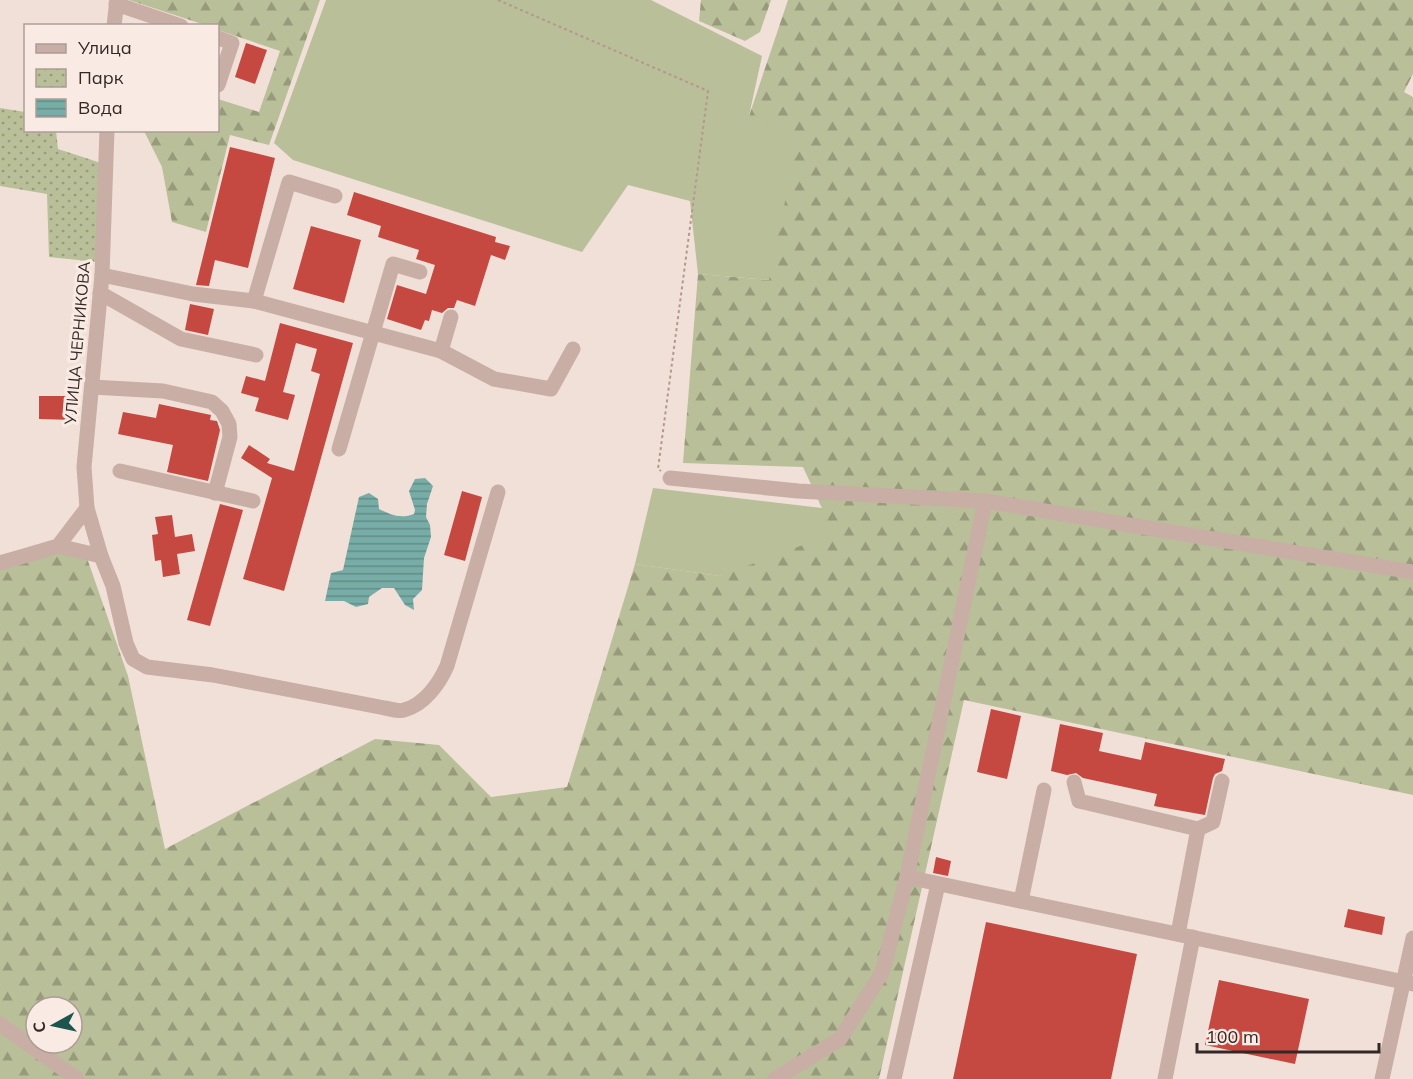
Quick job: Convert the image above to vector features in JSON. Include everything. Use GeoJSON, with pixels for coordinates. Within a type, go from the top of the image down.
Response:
{"type":"FeatureCollection","features":[{"type":"Feature","properties":{"kind":"street"},"geometry":{"type":"LineString","coordinates":[[114,24],[116,2],[149,20],[170,24]]}},
{"type":"Feature","properties":{"kind":"street"},"geometry":{"type":"LineString","coordinates":[[219,38],[232,43],[219,82]]}},
{"type":"Feature","properties":{"kind":"street","name":"УЛИЦА ЧЕРНИКОВА"},"geometry":{"type":"LineString","coordinates":[[107,132],[102,275],[84,467],[87,508],[101,556],[113,586],[126,643],[133,659],[147,667],[213,675],[403,711],[419,704],[440,680],[447,666],[498,492]]}},
{"type":"Feature","properties":{"kind":"street"},"geometry":{"type":"LineString","coordinates":[[254,301],[289,182],[335,196]]}},
{"type":"Feature","properties":{"kind":"street"},"geometry":{"type":"LineString","coordinates":[[339,449],[393,264],[420,272]]}},
{"type":"Feature","properties":{"kind":"street"},"geometry":{"type":"LineString","coordinates":[[102,275],[193,294],[254,301],[441,351],[494,379],[551,389],[573,349]]}},
{"type":"Feature","properties":{"kind":"street"},"geometry":{"type":"LineString","coordinates":[[100,293],[181,339],[256,355]]}},
{"type":"Feature","properties":{"kind":"street"},"geometry":{"type":"LineString","coordinates":[[441,351],[451,317]]}},
{"type":"Feature","properties":{"kind":"street"},"geometry":{"type":"LineString","coordinates":[[92,387],[163,391],[212,402],[222,411],[229,424],[230,437],[215,493]]}},
{"type":"Feature","properties":{"kind":"street"},"geometry":{"type":"LineString","coordinates":[[120,471],[253,501]]}},
{"type":"Feature","properties":{"kind":"street"},"geometry":{"type":"LineString","coordinates":[[670,478],[798,491],[985,501],[1413,572]]}},
{"type":"Feature","properties":{"kind":"street"},"geometry":{"type":"LineString","coordinates":[[775,1079],[840,1039],[882,973],[907,877],[985,501]]}},
{"type":"Feature","properties":{"kind":"street"},"geometry":{"type":"LineString","coordinates":[[58,546],[87,508]]}},
{"type":"Feature","properties":{"kind":"street"},"geometry":{"type":"LineString","coordinates":[[0,563],[58,546],[101,556]]}},
{"type":"Feature","properties":{"kind":"street"},"geometry":{"type":"LineString","coordinates":[[1074,782],[1079,801],[1198,829],[1213,822],[1222,781]]}},
{"type":"Feature","properties":{"kind":"street"},"geometry":{"type":"LineString","coordinates":[[1022,901],[1044,790]]}},
{"type":"Feature","properties":{"kind":"street"},"geometry":{"type":"LineString","coordinates":[[1165,1079],[1186,936],[1198,829]]}},
{"type":"Feature","properties":{"kind":"street"},"geometry":{"type":"LineString","coordinates":[[907,877],[1408,982]]}},
{"type":"Feature","properties":{"kind":"street"},"geometry":{"type":"LineString","coordinates":[[894,1079],[938,884]]}},
{"type":"Feature","properties":{"kind":"street"},"geometry":{"type":"LineString","coordinates":[[1382,1079],[1408,982],[1413,938]]}},
{"type":"Feature","properties":{"kind":"street"},"geometry":{"type":"LineString","coordinates":[[0,1024],[77,1079]]}},
{"type":"Feature","properties":{"kind":"path"},"geometry":{"type":"LineString","coordinates":[[498,0],[708,91],[658,469],[670,478]]}},
{"type":"Feature","properties":{"kind":"green space"},"geometry":{"type":"Polygon","coordinates":[[[129,0],[320,0],[269,145],[230,135],[206,232],[172,222],[162,167],[144,132],[219,132],[219,99],[259,112],[280,51],[219,30],[219,24],[202,24],[129,0]]]}},
{"type":"Feature","properties":{"kind":"green space"},"geometry":{"type":"Polygon","coordinates":[[[326,0],[651,0],[762,56],[749,116],[799,133],[769,280],[698,274],[690,201],[628,185],[582,252],[293,160],[274,143],[326,0]]]}},
{"type":"Feature","properties":{"kind":"green space"},"geometry":{"type":"Polygon","coordinates":[[[701,0],[771,0],[760,32],[745,41],[699,21],[701,0]]]}},
{"type":"Feature","properties":{"kind":"green space"},"geometry":{"type":"Polygon","coordinates":[[[788,0],[1413,0],[1413,74],[1404,92],[1413,97],[1413,795],[964,700],[879,1079],[0,1079],[0,555],[28,548],[87,558],[128,676],[165,849],[375,739],[439,745],[491,797],[567,787],[635,564],[720,576],[822,508],[803,467],[683,463],[698,274],[769,280],[749,116],[788,0]]]}},
{"type":"Feature","properties":{"kind":"green space"},"geometry":{"type":"Polygon","coordinates":[[[0,108],[24,112],[24,132],[56,132],[58,149],[101,163],[98,262],[49,257],[47,194],[0,186],[0,108]]]}},
{"type":"Feature","properties":{"kind":"green space"},"geometry":{"type":"Polygon","coordinates":[[[653,488],[822,508],[827,536],[720,576],[635,564],[653,488]]]}},
{"type":"Feature","properties":{"kind":"water"},"geometry":{"type":"Polygon","coordinates":[[[425,478],[433,486],[427,504],[426,517],[430,525],[431,537],[424,558],[422,590],[413,599],[414,610],[405,605],[394,588],[382,588],[369,597],[368,604],[356,607],[344,601],[325,601],[331,573],[343,570],[359,497],[369,493],[378,499],[379,509],[396,516],[414,514],[415,510],[409,491],[415,479],[425,478]]]}},
{"type":"Feature","properties":{"kind":"building"},"geometry":{"type":"Polygon","coordinates":[[[246,43],[267,50],[255,84],[235,77],[246,43]]]}},
{"type":"Feature","properties":{"kind":"building"},"geometry":{"type":"Polygon","coordinates":[[[230,147],[275,158],[248,268],[215,260],[209,286],[196,285],[230,147]]]}},
{"type":"Feature","properties":{"kind":"building"},"geometry":{"type":"Polygon","coordinates":[[[354,192],[496,237],[495,242],[510,246],[505,260],[491,255],[475,306],[457,300],[454,308],[448,308],[442,313],[432,310],[429,321],[425,320],[421,330],[387,319],[397,285],[426,294],[435,265],[416,259],[419,250],[378,237],[381,226],[347,215],[354,192]]]}},
{"type":"Feature","properties":{"kind":"building"},"geometry":{"type":"Polygon","coordinates":[[[311,226],[361,240],[344,303],[293,289],[311,226]]]}},
{"type":"Feature","properties":{"kind":"building"},"geometry":{"type":"Polygon","coordinates":[[[190,304],[214,309],[208,335],[185,330],[190,304]]]}},
{"type":"Feature","properties":{"kind":"building"},"geometry":{"type":"Polygon","coordinates":[[[280,323],[353,343],[284,591],[243,579],[272,478],[241,458],[249,445],[270,459],[267,463],[294,471],[320,374],[311,371],[317,349],[296,343],[283,392],[295,395],[288,420],[255,411],[259,398],[241,393],[246,376],[265,381],[280,323]]]}},
{"type":"Feature","properties":{"kind":"building"},"geometry":{"type":"Polygon","coordinates":[[[39,396],[75,396],[74,420],[39,419],[39,396]]]}},
{"type":"Feature","properties":{"kind":"building"},"geometry":{"type":"Polygon","coordinates":[[[159,404],[211,415],[210,420],[217,421],[220,430],[208,481],[167,472],[173,445],[118,434],[123,412],[156,418],[159,404]]]}},
{"type":"Feature","properties":{"kind":"building"},"geometry":{"type":"Polygon","coordinates":[[[462,491],[482,497],[465,561],[444,555],[462,491]]]}},
{"type":"Feature","properties":{"kind":"building"},"geometry":{"type":"Polygon","coordinates":[[[220,504],[243,510],[210,626],[187,620],[220,504]]]}},
{"type":"Feature","properties":{"kind":"building"},"geometry":{"type":"Polygon","coordinates":[[[172,515],[175,537],[192,534],[195,551],[177,554],[180,574],[163,577],[161,560],[155,561],[152,535],[158,534],[155,517],[172,515]]]}},
{"type":"Feature","properties":{"kind":"building"},"geometry":{"type":"Polygon","coordinates":[[[991,709],[1021,716],[1007,779],[977,772],[991,709]]]}},
{"type":"Feature","properties":{"kind":"building"},"geometry":{"type":"Polygon","coordinates":[[[1060,724],[1103,733],[1099,751],[1141,760],[1145,742],[1225,759],[1222,771],[1215,774],[1213,778],[1205,815],[1154,806],[1157,794],[1083,778],[1076,773],[1067,775],[1051,771],[1060,724]]]}},
{"type":"Feature","properties":{"kind":"building"},"geometry":{"type":"Polygon","coordinates":[[[936,857],[951,861],[948,876],[933,873],[936,857]]]}},
{"type":"Feature","properties":{"kind":"building"},"geometry":{"type":"Polygon","coordinates":[[[1348,909],[1385,917],[1382,935],[1344,927],[1348,909]]]}},
{"type":"Feature","properties":{"kind":"building"},"geometry":{"type":"Polygon","coordinates":[[[986,922],[1137,954],[1111,1079],[953,1079],[986,922]]]}},
{"type":"Feature","properties":{"kind":"building"},"geometry":{"type":"Polygon","coordinates":[[[1219,980],[1309,999],[1295,1064],[1205,1045],[1219,980]]]}}]}
